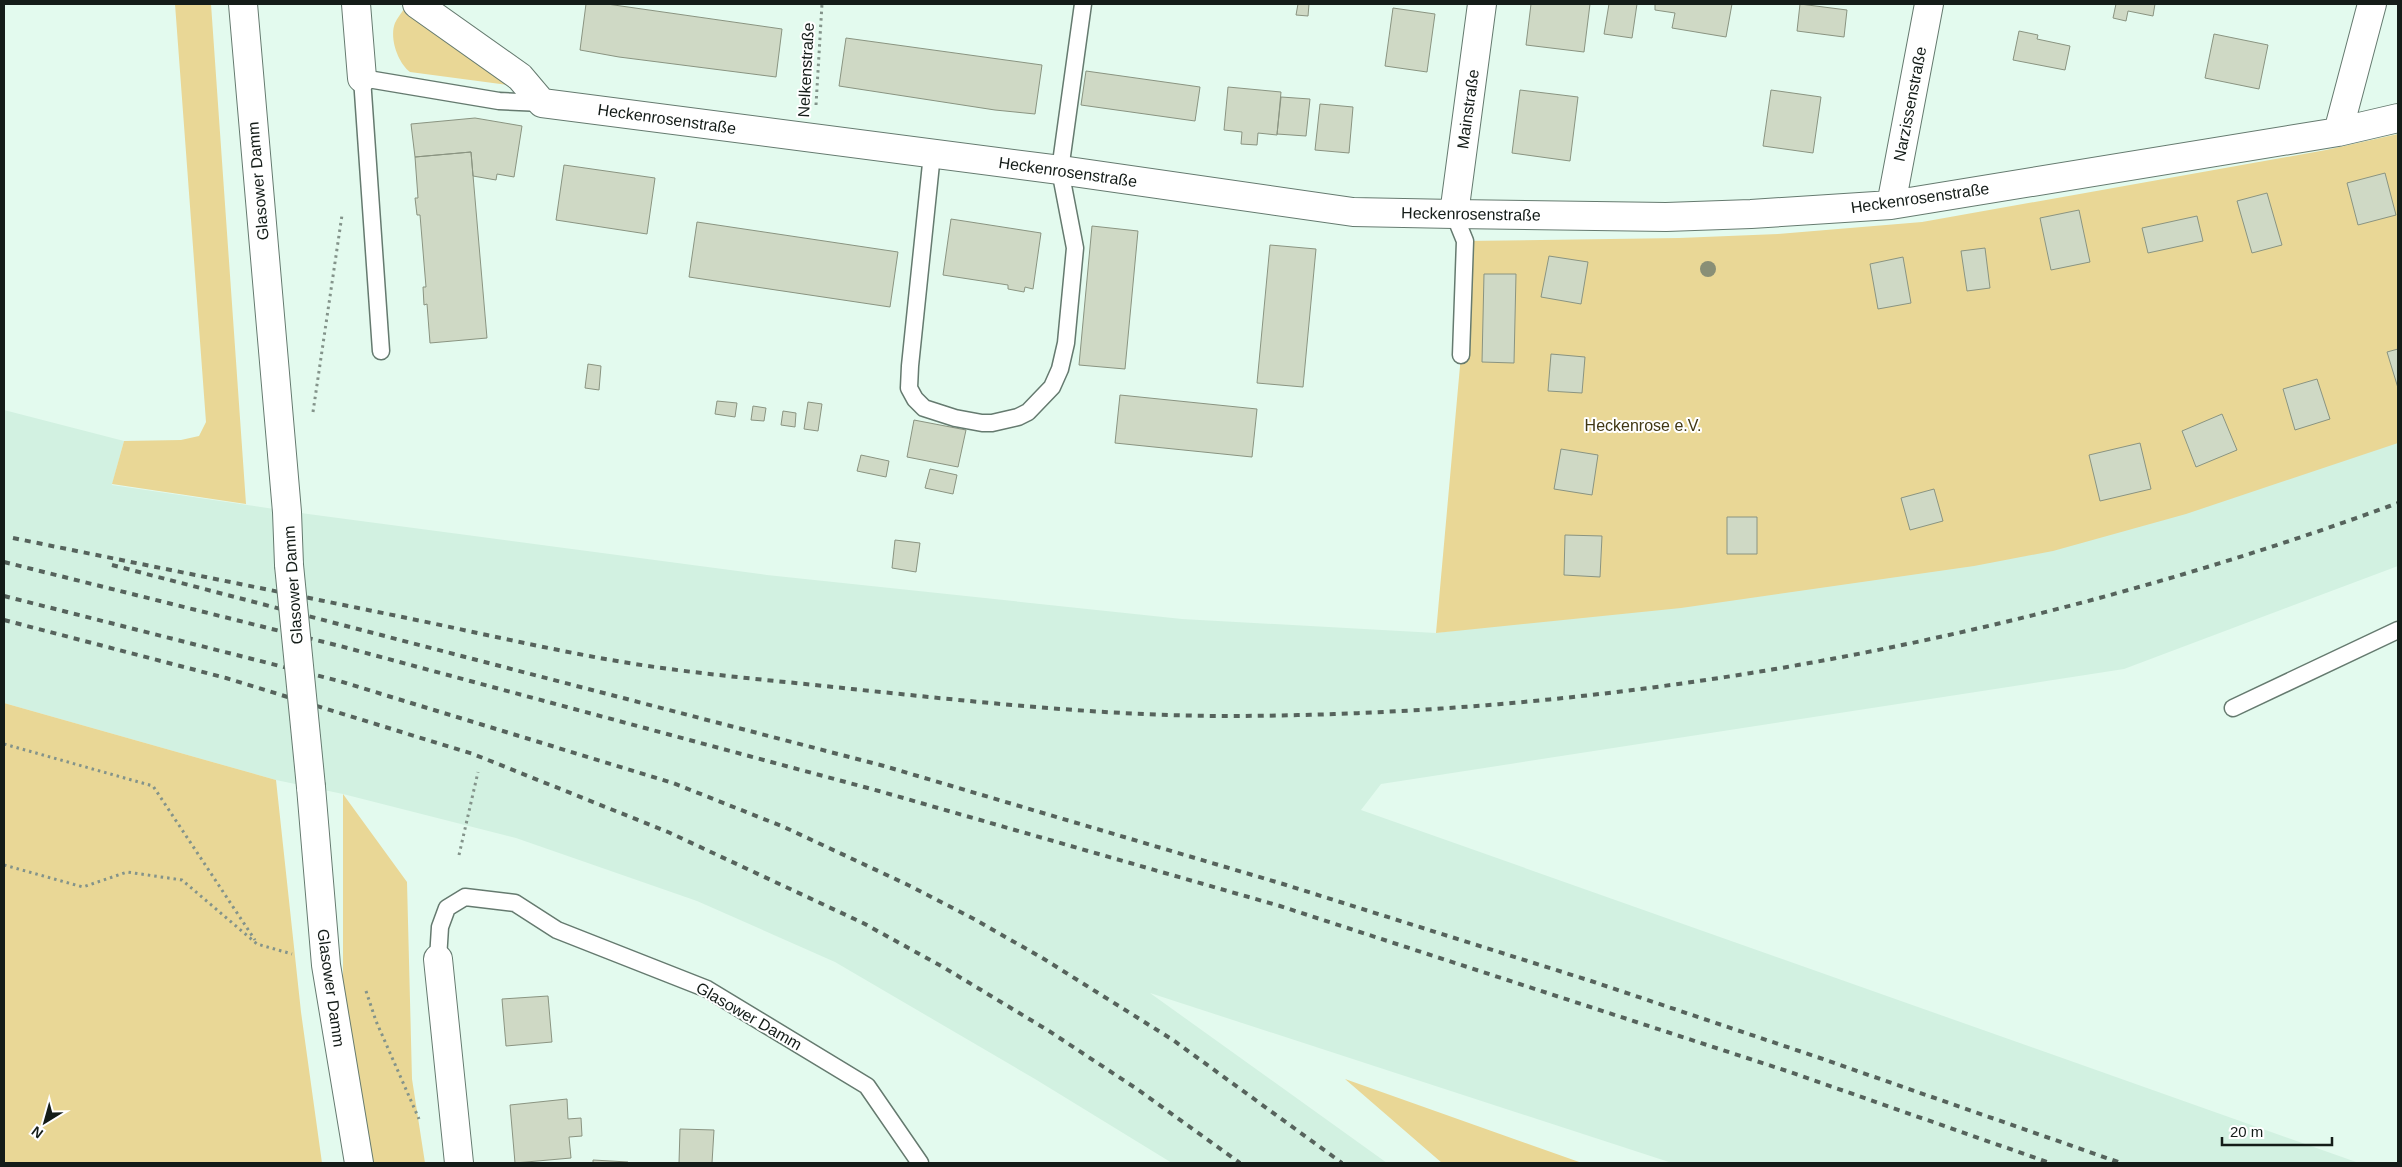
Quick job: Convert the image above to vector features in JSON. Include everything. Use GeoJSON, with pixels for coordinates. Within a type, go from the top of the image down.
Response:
{"type":"FeatureCollection","features":[{"type":"Feature","properties":{"kind":"street","name":"Glasower Damm"},"geometry":{"type":"LineString","coordinates":[[243,4],[326,965],[359,1163]]}},
{"type":"Feature","properties":{"kind":"street"},"geometry":{"type":"LineString","coordinates":[[356,4],[362,78]]}},
{"type":"Feature","properties":{"kind":"street"},"geometry":{"type":"LineString","coordinates":[[417,4],[520,77],[542,102]]}},
{"type":"Feature","properties":{"kind":"street","name":"Mainstraße"},"geometry":{"type":"LineString","coordinates":[[1454,214],[1482,4]]}},
{"type":"Feature","properties":{"kind":"street","name":"Narzissenstraße"},"geometry":{"type":"LineString","coordinates":[[1891,205],[1929,4]]}},
{"type":"Feature","properties":{"kind":"street"},"geometry":{"type":"LineString","coordinates":[[2338,132],[2372,4]]}},
{"type":"Feature","properties":{"kind":"street","name":"Heckenrosenstraße"},"geometry":{"type":"LineString","coordinates":[[542,102],[1060,170],[1353,212],[1666,217],[1751,214],[1891,205],[2338,132],[2398,118]]}},
{"type":"Feature","properties":{"kind":"street","name":"Glasower Damm"},"geometry":{"type":"LineString","coordinates":[[438,959],[459,1163]]}},
{"type":"Feature","properties":{"kind":"lane"},"geometry":{"type":"LineString","coordinates":[[932,154],[910,366],[910,388],[924,408],[955,418],[982,423],[1005,421],[1028,412],[1052,387],[1060,369],[1066,343],[1075,248],[1060,170],[1083,4]]}},
{"type":"Feature","properties":{"kind":"lane","name":"Heckenrosenstraße"},"geometry":{"type":"LineString","coordinates":[[362,78],[500,101],[542,102]]}},
{"type":"Feature","properties":{"kind":"lane"},"geometry":{"type":"LineString","coordinates":[[362,78],[381,352]]}},
{"type":"Feature","properties":{"kind":"lane"},"geometry":{"type":"LineString","coordinates":[[1454,214],[1464,241],[1461,355]]}},
{"type":"Feature","properties":{"kind":"lane"},"geometry":{"type":"LineString","coordinates":[[2234,708],[2398,630]]}},
{"type":"Feature","properties":{"kind":"lane","name":"Glasower Damm"},"geometry":{"type":"LineString","coordinates":[[438,959],[440,927],[447,908],[465,897],[515,903],[557,930],[707,989],[867,1086],[920,1163]]}},
{"type":"Feature","properties":{"kind":"path","name":"Nelkenstraße"},"geometry":{"type":"LineString","coordinates":[[814,138],[822,4]]}},
{"type":"Feature","properties":{"kind":"path"},"geometry":{"type":"LineString","coordinates":[[313,416],[342,213]]}},
{"type":"Feature","properties":{"kind":"path"},"geometry":{"type":"LineString","coordinates":[[4,744],[153,786],[257,944]]}},
{"type":"Feature","properties":{"kind":"path"},"geometry":{"type":"LineString","coordinates":[[459,855],[478,772]]}},
{"type":"Feature","properties":{"kind":"path"},"geometry":{"type":"LineString","coordinates":[[4,865],[83,887],[127,872],[182,880],[257,944],[326,965]]}},
{"type":"Feature","properties":{"kind":"path"},"geometry":{"type":"LineString","coordinates":[[364,986],[376,1021],[423,1128]]}},
{"type":"Feature","properties":{"kind":"shaded area"},"geometry":{"type":"Polygon","coordinates":[[[4,410],[124,441],[112,485],[308,514],[767,575],[1182,619],[1436,633],[1900,573],[2398,435],[2398,566],[2124,669],[1381,784],[1361,810],[2359,1163],[1672,1163],[1150,993],[1387,1163],[1172,1163],[1035,1079],[835,962],[697,901],[516,838],[343,794],[276,780],[4,703],[4,410]]]}},
{"type":"Feature","properties":{"kind":"green space"},"geometry":{"type":"Polygon","coordinates":[[[175,4],[211,4],[246,504],[112,484],[124,441],[181,440],[199,436],[206,422],[175,4]]]}},
{"type":"Feature","properties":{"kind":"green space"},"geometry":{"type":"Polygon","coordinates":[[[404,9],[508,85],[410,72],[398,56],[393,36],[395,23],[404,9]]]}},
{"type":"Feature","properties":{"kind":"green space","name":"Heckenrose e.V."},"geometry":{"type":"Polygon","coordinates":[[[2398,134],[2398,443],[2186,514],[2053,551],[1974,566],[1681,608],[1436,633],[1461,355],[1465,241],[1679,238],[1778,234],[1922,222],[2326,150],[2398,134]]]}},
{"type":"Feature","properties":{"kind":"green space"},"geometry":{"type":"Polygon","coordinates":[[[4,703],[276,780],[301,1012],[322,1163],[4,1163],[4,703]]]}},
{"type":"Feature","properties":{"kind":"green space"},"geometry":{"type":"Polygon","coordinates":[[[343,794],[407,882],[412,1079],[425,1163],[372,1163],[343,997],[343,794]]]}},
{"type":"Feature","properties":{"kind":"green space"},"geometry":{"type":"Polygon","coordinates":[[[1345,1079],[1582,1163],[1442,1163],[1345,1079]]]}},
{"type":"Feature","properties":{"kind":"building"},"geometry":{"type":"Polygon","coordinates":[[[586,4],[607,4],[782,29],[776,77],[619,57],[580,50],[586,4]]]}},
{"type":"Feature","properties":{"kind":"building"},"geometry":{"type":"Polygon","coordinates":[[[1298,4],[1309,4],[1308,16],[1296,15],[1298,4]]]}},
{"type":"Feature","properties":{"kind":"building"},"geometry":{"type":"Polygon","coordinates":[[[1531,4],[1590,4],[1584,52],[1526,45],[1531,4]]]}},
{"type":"Feature","properties":{"kind":"building"},"geometry":{"type":"Polygon","coordinates":[[[1609,4],[1637,4],[1632,38],[1604,34],[1609,4]]]}},
{"type":"Feature","properties":{"kind":"building"},"geometry":{"type":"Polygon","coordinates":[[[1655,4],[1732,4],[1726,37],[1672,28],[1675,13],[1655,10],[1655,4]]]}},
{"type":"Feature","properties":{"kind":"building"},"geometry":{"type":"Polygon","coordinates":[[[1800,4],[1847,10],[1844,37],[1797,31],[1800,4]]]}},
{"type":"Feature","properties":{"kind":"building"},"geometry":{"type":"Polygon","coordinates":[[[2116,4],[2155,4],[2153,16],[2128,11],[2126,21],[2113,18],[2116,4]]]}},
{"type":"Feature","properties":{"kind":"building"},"geometry":{"type":"Polygon","coordinates":[[[1393,8],[1435,14],[1427,72],[1385,66],[1393,8]]]}},
{"type":"Feature","properties":{"kind":"building"},"geometry":{"type":"Polygon","coordinates":[[[2019,31],[2038,35],[2037,39],[2070,46],[2065,70],[2013,60],[2019,31]]]}},
{"type":"Feature","properties":{"kind":"building"},"geometry":{"type":"Polygon","coordinates":[[[2214,34],[2268,45],[2259,89],[2205,78],[2214,34]]]}},
{"type":"Feature","properties":{"kind":"building"},"geometry":{"type":"Polygon","coordinates":[[[846,38],[1042,65],[1035,114],[995,110],[839,86],[846,38]]]}},
{"type":"Feature","properties":{"kind":"building"},"geometry":{"type":"Polygon","coordinates":[[[1086,71],[1200,87],[1195,121],[1081,105],[1086,71]]]}},
{"type":"Feature","properties":{"kind":"building"},"geometry":{"type":"Polygon","coordinates":[[[1228,87],[1281,92],[1277,135],[1258,133],[1257,145],[1241,144],[1242,132],[1224,130],[1228,87]]]}},
{"type":"Feature","properties":{"kind":"building"},"geometry":{"type":"Polygon","coordinates":[[[1520,90],[1578,97],[1570,161],[1512,153],[1520,90]]]}},
{"type":"Feature","properties":{"kind":"building"},"geometry":{"type":"Polygon","coordinates":[[[1771,90],[1821,97],[1813,153],[1763,146],[1771,90]]]}},
{"type":"Feature","properties":{"kind":"building"},"geometry":{"type":"Polygon","coordinates":[[[1281,97],[1310,99],[1306,136],[1277,134],[1281,97]]]}},
{"type":"Feature","properties":{"kind":"building"},"geometry":{"type":"Polygon","coordinates":[[[1320,104],[1353,107],[1349,153],[1315,150],[1320,104]]]}},
{"type":"Feature","properties":{"kind":"building"},"geometry":{"type":"Polygon","coordinates":[[[475,118],[522,126],[514,177],[497,174],[496,180],[473,176],[471,152],[415,157],[411,124],[475,118]]]}},
{"type":"Feature","properties":{"kind":"building"},"geometry":{"type":"Polygon","coordinates":[[[471,152],[487,338],[430,343],[427,304],[424,305],[423,287],[426,287],[420,215],[417,215],[415,198],[418,198],[415,157],[471,152]]]}},
{"type":"Feature","properties":{"kind":"building"},"geometry":{"type":"Polygon","coordinates":[[[564,165],[655,178],[647,234],[556,220],[564,165]]]}},
{"type":"Feature","properties":{"kind":"building"},"geometry":{"type":"Polygon","coordinates":[[[2385,173],[2396,215],[2358,225],[2347,183],[2385,173]]]}},
{"type":"Feature","properties":{"kind":"building"},"geometry":{"type":"Polygon","coordinates":[[[2267,193],[2282,245],[2252,253],[2237,201],[2267,193]]]}},
{"type":"Feature","properties":{"kind":"building"},"geometry":{"type":"Polygon","coordinates":[[[2079,210],[2090,262],[2051,270],[2040,218],[2079,210]]]}},
{"type":"Feature","properties":{"kind":"building"},"geometry":{"type":"Polygon","coordinates":[[[2197,216],[2203,241],[2148,253],[2142,228],[2197,216]]]}},
{"type":"Feature","properties":{"kind":"building"},"geometry":{"type":"Polygon","coordinates":[[[951,219],[1041,233],[1033,289],[1025,287],[1024,292],[1008,289],[1008,285],[943,275],[951,219]]]}},
{"type":"Feature","properties":{"kind":"building"},"geometry":{"type":"Polygon","coordinates":[[[697,222],[898,252],[890,307],[689,277],[697,222]]]}},
{"type":"Feature","properties":{"kind":"building"},"geometry":{"type":"Polygon","coordinates":[[[1092,226],[1138,231],[1125,369],[1079,365],[1092,226]]]}},
{"type":"Feature","properties":{"kind":"building"},"geometry":{"type":"Polygon","coordinates":[[[1270,245],[1316,249],[1303,387],[1257,383],[1270,245]]]}},
{"type":"Feature","properties":{"kind":"building"},"geometry":{"type":"Polygon","coordinates":[[[1985,248],[1990,288],[1967,291],[1961,251],[1985,248]]]}},
{"type":"Feature","properties":{"kind":"building"},"geometry":{"type":"Polygon","coordinates":[[[1549,256],[1588,262],[1581,304],[1541,297],[1549,256]]]}},
{"type":"Feature","properties":{"kind":"building"},"geometry":{"type":"Polygon","coordinates":[[[1903,257],[1911,303],[1878,309],[1870,264],[1903,257]]]}},
{"type":"Feature","properties":{"kind":"building"},"geometry":{"type":"Polygon","coordinates":[[[1484,274],[1516,274],[1514,363],[1482,362],[1484,274]]]}},
{"type":"Feature","properties":{"kind":"building"},"geometry":{"type":"Polygon","coordinates":[[[2398,349],[2398,388],[2387,352],[2398,349]]]}},
{"type":"Feature","properties":{"kind":"building"},"geometry":{"type":"Polygon","coordinates":[[[1551,354],[1585,357],[1582,393],[1548,391],[1551,354]]]}},
{"type":"Feature","properties":{"kind":"building"},"geometry":{"type":"Polygon","coordinates":[[[588,364],[601,366],[599,390],[585,388],[588,364]]]}},
{"type":"Feature","properties":{"kind":"building"},"geometry":{"type":"Polygon","coordinates":[[[2317,379],[2330,419],[2295,430],[2283,389],[2317,379]]]}},
{"type":"Feature","properties":{"kind":"building"},"geometry":{"type":"Polygon","coordinates":[[[1120,395],[1257,409],[1252,457],[1115,443],[1120,395]]]}},
{"type":"Feature","properties":{"kind":"building"},"geometry":{"type":"Polygon","coordinates":[[[717,401],[737,403],[735,417],[715,414],[717,401]]]}},
{"type":"Feature","properties":{"kind":"building"},"geometry":{"type":"Polygon","coordinates":[[[808,402],[822,404],[818,431],[804,429],[808,402]]]}},
{"type":"Feature","properties":{"kind":"building"},"geometry":{"type":"Polygon","coordinates":[[[753,406],[766,408],[764,421],[751,420],[753,406]]]}},
{"type":"Feature","properties":{"kind":"building"},"geometry":{"type":"Polygon","coordinates":[[[783,411],[796,413],[795,427],[781,425],[783,411]]]}},
{"type":"Feature","properties":{"kind":"building"},"geometry":{"type":"Polygon","coordinates":[[[2222,414],[2237,450],[2196,467],[2182,431],[2222,414]]]}},
{"type":"Feature","properties":{"kind":"building"},"geometry":{"type":"Polygon","coordinates":[[[914,420],[966,430],[958,467],[907,457],[914,420]]]}},
{"type":"Feature","properties":{"kind":"building"},"geometry":{"type":"Polygon","coordinates":[[[2140,443],[2151,489],[2100,501],[2089,455],[2140,443]]]}},
{"type":"Feature","properties":{"kind":"building"},"geometry":{"type":"Polygon","coordinates":[[[1561,449],[1598,455],[1592,495],[1554,489],[1561,449]]]}},
{"type":"Feature","properties":{"kind":"building"},"geometry":{"type":"Polygon","coordinates":[[[861,455],[889,461],[886,477],[857,471],[861,455]]]}},
{"type":"Feature","properties":{"kind":"building"},"geometry":{"type":"Polygon","coordinates":[[[930,469],[957,475],[953,494],[925,488],[930,469]]]}},
{"type":"Feature","properties":{"kind":"building"},"geometry":{"type":"Polygon","coordinates":[[[1934,489],[1943,521],[1910,530],[1901,498],[1934,489]]]}},
{"type":"Feature","properties":{"kind":"building"},"geometry":{"type":"Polygon","coordinates":[[[1727,517],[1757,517],[1757,554],[1727,554],[1727,517]]]}},
{"type":"Feature","properties":{"kind":"building"},"geometry":{"type":"Polygon","coordinates":[[[1565,535],[1602,536],[1600,577],[1564,575],[1565,535]]]}},
{"type":"Feature","properties":{"kind":"building"},"geometry":{"type":"Polygon","coordinates":[[[895,540],[920,543],[916,572],[892,568],[895,540]]]}},
{"type":"Feature","properties":{"kind":"building"},"geometry":{"type":"Polygon","coordinates":[[[548,996],[552,1042],[506,1046],[502,999],[548,996]]]}},
{"type":"Feature","properties":{"kind":"building"},"geometry":{"type":"Polygon","coordinates":[[[567,1099],[568,1119],[581,1118],[582,1136],[569,1137],[571,1158],[515,1163],[510,1105],[567,1099]]]}},
{"type":"Feature","properties":{"kind":"building"},"geometry":{"type":"Polygon","coordinates":[[[680,1129],[714,1130],[712,1163],[679,1163],[680,1129]]]}},
{"type":"Feature","properties":{"kind":"building"},"geometry":{"type":"Polygon","coordinates":[[[593,1160],[628,1162],[628,1163],[593,1163],[593,1160]]]}},
{"type":"Feature","properties":{"kind":"railway"},"geometry":{"type":"LineString","coordinates":[[13,538],[641,665],[946,699],[1135,714],[1229,716],[1378,712],[1528,702],[1676,684],[1823,660],[1969,630],[2114,594],[2257,551],[2398,503]]}},
{"type":"Feature","properties":{"kind":"railway"},"geometry":{"type":"LineString","coordinates":[[4,562],[340,646],[879,791],[1280,906],[1790,1072],[2050,1163]]}},
{"type":"Feature","properties":{"kind":"railway"},"geometry":{"type":"LineString","coordinates":[[112,565],[884,766],[1283,884],[1591,981],[1820,1058],[2121,1163]]}},
{"type":"Feature","properties":{"kind":"railway"},"geometry":{"type":"LineString","coordinates":[[4,596],[339,681],[673,783],[784,827],[906,884],[974,919],[1044,959],[1173,1040],[1342,1163]]}},
{"type":"Feature","properties":{"kind":"railway"},"geometry":{"type":"LineString","coordinates":[[4,620],[226,678],[473,754],[668,832],[863,923],[943,967],[1049,1031],[1137,1089],[1240,1163]]}}]}
